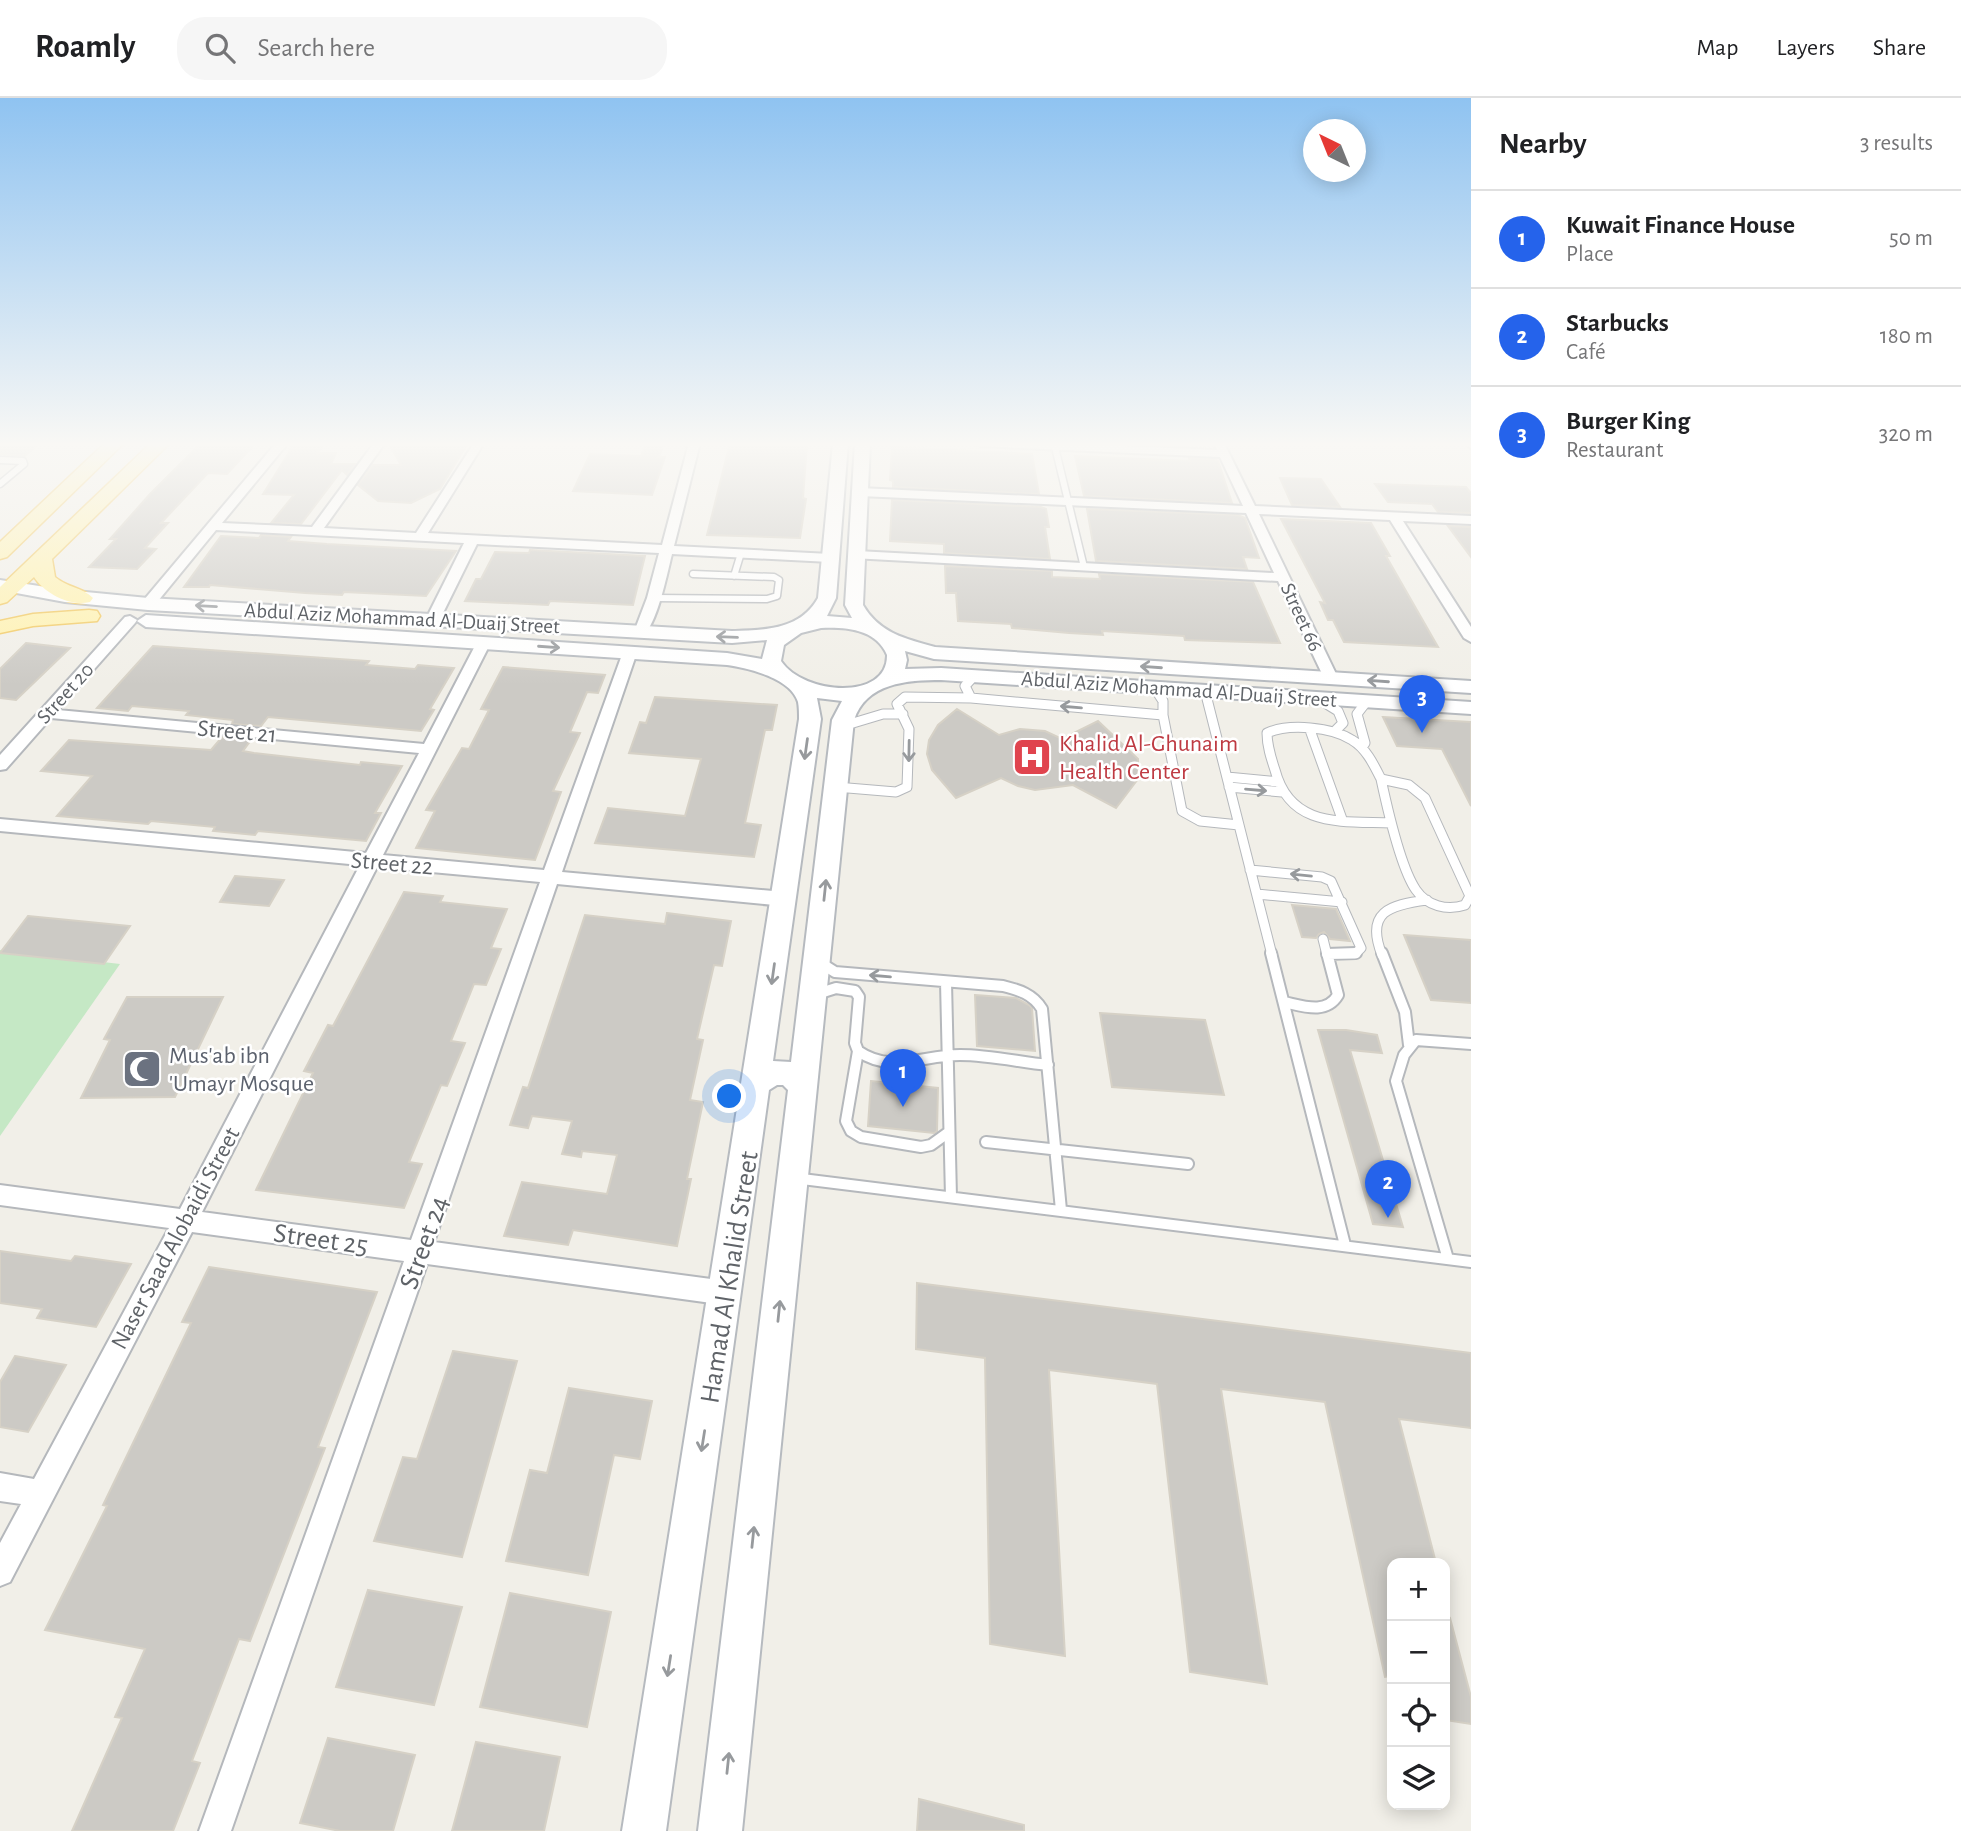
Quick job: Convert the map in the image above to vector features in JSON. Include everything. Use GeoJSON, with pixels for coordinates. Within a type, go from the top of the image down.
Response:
{"type":"FeatureCollection","features":[{"type":"Feature","properties":{"kind":"main road"},"geometry":{"type":"LineString","coordinates":[[0,538],[18,524]]}},
{"type":"Feature","properties":{"kind":"main road"},"geometry":{"type":"LineString","coordinates":[[0,553],[32,524]]}},
{"type":"Feature","properties":{"kind":"main road"},"geometry":{"type":"LineString","coordinates":[[2,589],[57,524]]}},
{"type":"Feature","properties":{"kind":"main road"},"geometry":{"type":"LineString","coordinates":[[2,589],[42,558],[77,524]]}},
{"type":"Feature","properties":{"kind":"main road"},"geometry":{"type":"LineString","coordinates":[[42,558],[41,571],[47,583],[86,607]]}},
{"type":"Feature","properties":{"kind":"main road"},"geometry":{"type":"LineString","coordinates":[[0,627],[86,607]]}},
{"type":"Feature","properties":{"kind":"street"},"geometry":{"type":"LineString","coordinates":[[316,531],[321,524]]}},
{"type":"Feature","properties":{"kind":"street"},"geometry":{"type":"LineString","coordinates":[[420,537],[428,524]]}},
{"type":"Feature","properties":{"kind":"street","name":"Street 24"},"geometry":{"type":"LineString","coordinates":[[215,1831],[635,642],[654,598],[674,524]]}},
{"type":"Feature","properties":{"kind":"street"},"geometry":{"type":"LineString","coordinates":[[787,679],[771,661],[772,648],[780,637],[825,606],[833,524]]}},
{"type":"Feature","properties":{"kind":"street"},"geometry":{"type":"LineString","coordinates":[[858,524],[854,605],[861,618],[895,650],[897,660],[895,670],[876,684]]}},
{"type":"Feature","properties":{"kind":"street","name":"Street 66"},"geometry":{"type":"LineString","coordinates":[[1258,524],[1331,678]]}},
{"type":"Feature","properties":{"kind":"street"},"geometry":{"type":"LineString","coordinates":[[1399,524],[1471,638]]}},
{"type":"Feature","properties":{"kind":"street"},"geometry":{"type":"LineString","coordinates":[[148,604],[211,526],[830,558]]}},
{"type":"Feature","properties":{"kind":"street"},"geometry":{"type":"LineString","coordinates":[[433,620],[472,541]]}},
{"type":"Feature","properties":{"kind":"street"},"geometry":{"type":"LineString","coordinates":[[857,555],[1283,577]]}},
{"type":"Feature","properties":{"kind":"street","name":"Abdul Aziz Mohammad Al-Duaij Street"},"geometry":{"type":"LineString","coordinates":[[2,589],[86,607],[130,620],[484,642],[635,642],[744,638],[798,627],[843,622],[918,651],[1471,687]]}},
{"type":"Feature","properties":{"kind":"street","name":"Abdul Aziz Mohammad Al-Duaij Street"},"geometry":{"type":"LineString","coordinates":[[86,607],[148,604],[269,609],[433,620],[635,642],[737,660],[824,693],[876,684],[911,674],[942,674],[1471,708]]}},
{"type":"Feature","properties":{"kind":"street"},"geometry":{"type":"LineString","coordinates":[[254,628],[272,620],[274,615],[269,609]]}},
{"type":"Feature","properties":{"kind":"street"},"geometry":{"type":"LineString","coordinates":[[293,631],[290,628],[292,619],[313,612]]}},
{"type":"Feature","properties":{"kind":"street","name":"Street 20"},"geometry":{"type":"LineString","coordinates":[[0,765],[130,620]]}},
{"type":"Feature","properties":{"kind":"street","name":"Naser Saad Alobaidi Street"},"geometry":{"type":"LineString","coordinates":[[0,1572],[186,1220],[484,642]]}},
{"type":"Feature","properties":{"kind":"street"},"geometry":{"type":"LineString","coordinates":[[942,653],[933,659],[933,667],[942,674]]}},
{"type":"Feature","properties":{"kind":"street","name":"Hamad Al Khalid Street"},"geometry":{"type":"LineString","coordinates":[[643,1831],[726,1293],[810,719],[808,699],[787,679]]}},
{"type":"Feature","properties":{"kind":"street","name":"Hamad Al Khalid Street"},"geometry":{"type":"LineString","coordinates":[[720,1831],[842,726],[845,710],[876,684]]}},
{"type":"Feature","properties":{"kind":"street","name":"Street 21"},"geometry":{"type":"LineString","coordinates":[[46,713],[428,749]]}},
{"type":"Feature","properties":{"kind":"street","name":"Street 22"},"geometry":{"type":"LineString","coordinates":[[0,825],[784,900]]}},
{"type":"Feature","properties":{"kind":"street"},"geometry":{"type":"LineString","coordinates":[[763,1039],[775,1049],[793,1052],[808,1044]]}},
{"type":"Feature","properties":{"kind":"street"},"geometry":{"type":"LineString","coordinates":[[757,1083],[772,1073],[791,1074],[803,1087]]}},
{"type":"Feature","properties":{"kind":"street","name":"Street 25"},"geometry":{"type":"LineString","coordinates":[[0,1195],[726,1293]]}},
{"type":"Feature","properties":{"kind":"street"},"geometry":{"type":"LineString","coordinates":[[0,1487],[41,1494]]}},
{"type":"Feature","properties":{"kind":"lane"},"geometry":{"type":"LineString","coordinates":[[1072,524],[1084,567]]}},
{"type":"Feature","properties":{"kind":"lane"},"geometry":{"type":"LineString","coordinates":[[734,576],[741,553]]}},
{"type":"Feature","properties":{"kind":"lane"},"geometry":{"type":"LineString","coordinates":[[654,598],[767,600],[777,596],[777,578],[693,574]]}},
{"type":"Feature","properties":{"kind":"lane"},"geometry":{"type":"LineString","coordinates":[[971,698],[965,686],[974,676]]}},
{"type":"Feature","properties":{"kind":"lane"},"geometry":{"type":"LineString","coordinates":[[1154,687],[1163,701],[1163,715],[1182,811],[1200,821],[1239,825]]}},
{"type":"Feature","properties":{"kind":"lane"},"geometry":{"type":"LineString","coordinates":[[1205,691],[1345,1245]]}},
{"type":"Feature","properties":{"kind":"lane"},"geometry":{"type":"LineString","coordinates":[[835,787],[896,792],[907,787],[909,729],[897,704],[905,697],[971,698],[1163,715]]}},
{"type":"Feature","properties":{"kind":"lane"},"geometry":{"type":"LineString","coordinates":[[1316,698],[1334,707],[1343,718],[1343,723],[1335,731]]}},
{"type":"Feature","properties":{"kind":"lane"},"geometry":{"type":"LineString","coordinates":[[1363,746],[1365,743],[1357,714],[1367,701]]}},
{"type":"Feature","properties":{"kind":"lane"},"geometry":{"type":"LineString","coordinates":[[842,726],[875,716],[903,713]]}},
{"type":"Feature","properties":{"kind":"lane"},"geometry":{"type":"LineString","coordinates":[[1381,779],[1409,785],[1425,798],[1469,896],[1465,905],[1452,908],[1427,900],[1414,888],[1391,823],[1381,779],[1363,746],[1351,737],[1335,731],[1277,728],[1267,733],[1279,782],[1287,801],[1316,817],[1391,823]]}},
{"type":"Feature","properties":{"kind":"lane"},"geometry":{"type":"LineString","coordinates":[[1310,730],[1342,819]]}},
{"type":"Feature","properties":{"kind":"lane"},"geometry":{"type":"LineString","coordinates":[[1228,782],[1279,782]]}},
{"type":"Feature","properties":{"kind":"lane"},"geometry":{"type":"LineString","coordinates":[[1228,782],[1282,792]]}},
{"type":"Feature","properties":{"kind":"lane"},"geometry":{"type":"LineString","coordinates":[[1250,870],[1327,878],[1334,883],[1361,948],[1355,954],[1327,954]]}},
{"type":"Feature","properties":{"kind":"lane"},"geometry":{"type":"LineString","coordinates":[[1257,894],[1314,903],[1342,902]]}},
{"type":"Feature","properties":{"kind":"lane"},"geometry":{"type":"LineString","coordinates":[[1409,1045],[1405,1012],[1374,925],[1388,908],[1427,900]]}},
{"type":"Feature","properties":{"kind":"lane"},"geometry":{"type":"LineString","coordinates":[[1284,1002],[1319,1008],[1327,1007],[1336,1000],[1338,995],[1323,939]]}},
{"type":"Feature","properties":{"kind":"lane"},"geometry":{"type":"LineString","coordinates":[[817,960],[835,972],[845,974],[1003,986],[1033,997],[1042,1009],[1061,1210]]}},
{"type":"Feature","properties":{"kind":"lane"},"geometry":{"type":"LineString","coordinates":[[946,982],[951,1197]]}},
{"type":"Feature","properties":{"kind":"lane"},"geometry":{"type":"LineString","coordinates":[[814,996],[830,988],[850,989],[857,994],[855,1043],[859,1051],[871,1060],[900,1063],[947,1055],[1048,1065]]}},
{"type":"Feature","properties":{"kind":"lane"},"geometry":{"type":"LineString","coordinates":[[1448,1259],[1396,1087],[1396,1074],[1409,1045],[1416,1040],[1471,1044]]}},
{"type":"Feature","properties":{"kind":"lane"},"geometry":{"type":"LineString","coordinates":[[859,1051],[846,1121],[851,1130],[861,1137],[921,1147],[931,1145],[949,1132]]}},
{"type":"Feature","properties":{"kind":"lane"},"geometry":{"type":"LineString","coordinates":[[986,1142],[1188,1164]]}},
{"type":"Feature","properties":{"kind":"lane"},"geometry":{"type":"LineString","coordinates":[[794,1178],[1471,1262]]}},
{"type":"Feature","properties":{"kind":"green space"},"geometry":{"type":"Polygon","coordinates":[[[0,950],[120,964],[0,1136],[0,950]]]}},
{"type":"Feature","properties":{"kind":"building"},"geometry":{"type":"Polygon","coordinates":[[[123,524],[167,524],[145,548],[156,549],[137,569],[89,567],[116,539],[110,539],[123,524]]]}},
{"type":"Feature","properties":{"kind":"building"},"geometry":{"type":"Polygon","coordinates":[[[710,524],[802,524],[800,538],[707,535],[710,524]]]}},
{"type":"Feature","properties":{"kind":"building"},"geometry":{"type":"Polygon","coordinates":[[[891,524],[1048,524],[1049,527],[1045,527],[1050,559],[944,553],[944,544],[890,541],[891,524]]]}},
{"type":"Feature","properties":{"kind":"building"},"geometry":{"type":"Polygon","coordinates":[[[1090,524],[1247,524],[1259,558],[1243,557],[1247,569],[1096,561],[1090,524]]]}},
{"type":"Feature","properties":{"kind":"building"},"geometry":{"type":"Polygon","coordinates":[[[1284,524],[1372,524],[1390,556],[1386,556],[1438,647],[1344,642],[1333,620],[1328,620],[1320,602],[1325,603],[1284,524]]]}},
{"type":"Feature","properties":{"kind":"building"},"geometry":{"type":"Polygon","coordinates":[[[1448,526],[1471,527],[1471,557],[1448,526]]]}},
{"type":"Feature","properties":{"kind":"building"},"geometry":{"type":"Polygon","coordinates":[[[261,535],[291,537],[288,541],[456,551],[426,596],[344,592],[342,595],[210,585],[184,587],[221,536],[259,538],[261,535]]]}},
{"type":"Feature","properties":{"kind":"building"},"geometry":{"type":"Polygon","coordinates":[[[530,550],[645,556],[633,605],[465,601],[476,579],[481,579],[495,552],[529,553],[530,550]]]}},
{"type":"Feature","properties":{"kind":"building"},"geometry":{"type":"Polygon","coordinates":[[[945,566],[1052,571],[1052,577],[1100,579],[1099,574],[1253,582],[1280,643],[1185,640],[1184,636],[1102,631],[1103,635],[1069,633],[1012,628],[1011,624],[958,621],[956,593],[946,593],[945,566]]]}},
{"type":"Feature","properties":{"kind":"building"},"geometry":{"type":"Polygon","coordinates":[[[26,643],[70,648],[16,700],[0,698],[0,669],[26,643]]]}},
{"type":"Feature","properties":{"kind":"building"},"geometry":{"type":"Polygon","coordinates":[[[153,646],[369,661],[366,665],[415,669],[418,665],[454,668],[430,709],[434,710],[421,731],[268,717],[261,726],[232,724],[233,720],[186,715],[189,711],[132,706],[128,711],[97,708],[153,646]]]}},
{"type":"Feature","properties":{"kind":"building"},"geometry":{"type":"Polygon","coordinates":[[[503,667],[605,675],[598,693],[587,692],[570,732],[580,733],[553,791],[561,792],[535,860],[416,848],[435,811],[426,810],[462,748],[469,749],[489,710],[481,709],[503,667]]]}},
{"type":"Feature","properties":{"kind":"building"},"geometry":{"type":"Polygon","coordinates":[[[655,697],[777,705],[772,730],[765,730],[745,823],[761,825],[754,857],[595,843],[608,808],[685,816],[701,759],[629,753],[640,722],[646,723],[655,697]]]}},
{"type":"Feature","properties":{"kind":"building","name":"Khalid Al-Ghunaim Health Center"},"geometry":{"type":"Polygon","coordinates":[[[957,709],[999,735],[1020,729],[1045,731],[1062,739],[1098,721],[1138,759],[1138,779],[1116,808],[1073,785],[1035,790],[1001,778],[956,798],[932,770],[927,754],[929,740],[938,725],[957,709]]]}},
{"type":"Feature","properties":{"kind":"building"},"geometry":{"type":"Polygon","coordinates":[[[1383,717],[1471,722],[1471,806],[1442,749],[1397,746],[1383,717]]]}},
{"type":"Feature","properties":{"kind":"building"},"geometry":{"type":"Polygon","coordinates":[[[222,737],[251,740],[243,751],[254,753],[360,765],[361,762],[402,766],[375,813],[381,813],[366,841],[258,831],[255,835],[213,831],[215,827],[57,816],[92,776],[41,771],[69,740],[211,750],[222,737]]]}},
{"type":"Feature","properties":{"kind":"building"},"geometry":{"type":"Polygon","coordinates":[[[235,876],[284,880],[269,906],[220,902],[235,876]]]}},
{"type":"Feature","properties":{"kind":"building"},"geometry":{"type":"Polygon","coordinates":[[[404,892],[443,896],[440,902],[507,909],[491,948],[501,949],[486,985],[474,984],[451,1041],[465,1043],[447,1086],[441,1085],[409,1162],[422,1164],[404,1208],[256,1190],[313,1073],[304,1071],[328,1025],[333,1026],[404,892]]]}},
{"type":"Feature","properties":{"kind":"building"},"geometry":{"type":"Polygon","coordinates":[[[1292,905],[1336,909],[1350,941],[1330,939],[1324,932],[1316,938],[1302,937],[1292,905]]]}},
{"type":"Feature","properties":{"kind":"building"},"geometry":{"type":"Polygon","coordinates":[[[667,913],[731,921],[722,966],[714,965],[697,1039],[703,1040],[690,1100],[703,1102],[677,1246],[573,1230],[568,1245],[504,1236],[522,1182],[607,1194],[617,1155],[582,1151],[581,1157],[562,1154],[572,1121],[532,1116],[528,1128],[510,1125],[523,1087],[528,1088],[585,915],[665,924],[667,913]]]}},
{"type":"Feature","properties":{"kind":"building"},"geometry":{"type":"Polygon","coordinates":[[[28,916],[130,926],[104,964],[0,953],[28,916]]]}},
{"type":"Feature","properties":{"kind":"building"},"geometry":{"type":"Polygon","coordinates":[[[1404,935],[1471,940],[1471,1003],[1431,1000],[1404,935]]]}},
{"type":"Feature","properties":{"kind":"building"},"geometry":{"type":"Polygon","coordinates":[[[975,995],[1016,998],[1029,1005],[1032,1008],[1035,1051],[977,1046],[975,995]]]}},
{"type":"Feature","properties":{"kind":"building","name":"Mus'ab ibn 'Umayr Mosque"},"geometry":{"type":"Polygon","coordinates":[[[127,997],[223,997],[175,1097],[81,1098],[110,1040],[104,1039],[127,997]]]}},
{"type":"Feature","properties":{"kind":"building"},"geometry":{"type":"Polygon","coordinates":[[[1100,1013],[1205,1020],[1224,1095],[1112,1087],[1100,1013]]]}},
{"type":"Feature","properties":{"kind":"building"},"geometry":{"type":"Polygon","coordinates":[[[1318,1030],[1346,1030],[1377,1035],[1382,1053],[1350,1050],[1403,1227],[1373,1224],[1318,1030]]]}},
{"type":"Feature","properties":{"kind":"building"},"geometry":{"type":"Polygon","coordinates":[[[871,1081],[938,1088],[937,1131],[934,1133],[868,1126],[871,1081]]]}},
{"type":"Feature","properties":{"kind":"building"},"geometry":{"type":"Polygon","coordinates":[[[0,1251],[71,1261],[75,1256],[131,1264],[96,1327],[37,1318],[42,1309],[0,1303],[0,1251]]]}},
{"type":"Feature","properties":{"kind":"building"},"geometry":{"type":"Polygon","coordinates":[[[209,1267],[377,1292],[318,1447],[325,1448],[250,1641],[239,1639],[192,1761],[200,1763],[173,1831],[72,1831],[122,1718],[115,1717],[145,1649],[45,1630],[107,1506],[103,1505],[191,1323],[182,1322],[209,1267]]]}},
{"type":"Feature","properties":{"kind":"building"},"geometry":{"type":"Polygon","coordinates":[[[917,1283],[1471,1353],[1471,1428],[1399,1419],[1435,1558],[1387,1558],[1387,1677],[1325,1402],[1221,1389],[1267,1684],[1190,1672],[1157,1384],[1049,1370],[1065,1656],[990,1644],[985,1358],[916,1349],[917,1283]]]}},
{"type":"Feature","properties":{"kind":"building"},"geometry":{"type":"Polygon","coordinates":[[[453,1351],[517,1361],[462,1557],[374,1541],[403,1457],[417,1459],[453,1351]]]}},
{"type":"Feature","properties":{"kind":"building"},"geometry":{"type":"Polygon","coordinates":[[[15,1356],[66,1365],[28,1432],[0,1427],[0,1382],[15,1356]]]}},
{"type":"Feature","properties":{"kind":"building"},"geometry":{"type":"Polygon","coordinates":[[[569,1388],[652,1401],[640,1459],[614,1455],[588,1575],[506,1561],[530,1470],[547,1473],[569,1388]]]}},
{"type":"Feature","properties":{"kind":"building"},"geometry":{"type":"Polygon","coordinates":[[[368,1590],[462,1607],[434,1705],[336,1687],[368,1590]]]}},
{"type":"Feature","properties":{"kind":"building"},"geometry":{"type":"Polygon","coordinates":[[[510,1593],[611,1612],[587,1727],[480,1707],[510,1593]]]}},
{"type":"Feature","properties":{"kind":"building"},"geometry":{"type":"Polygon","coordinates":[[[1450,1618],[1471,1697],[1471,1724],[1450,1721],[1450,1618]]]}},
{"type":"Feature","properties":{"kind":"building"},"geometry":{"type":"Polygon","coordinates":[[[328,1738],[415,1755],[393,1831],[340,1831],[300,1823],[328,1738]]]}},
{"type":"Feature","properties":{"kind":"building"},"geometry":{"type":"Polygon","coordinates":[[[476,1742],[560,1757],[544,1831],[452,1831],[476,1742]]]}},
{"type":"Feature","properties":{"kind":"building"},"geometry":{"type":"Polygon","coordinates":[[[919,1799],[1024,1825],[1024,1831],[917,1831],[919,1799]]]}},
{"type":"Feature","properties":{"kind":"place","name":"Burger King"},"geometry":{"type":"Point","coordinates":[1422,733]}},
{"type":"Feature","properties":{"kind":"place","name":"Khalid Al-Ghunaim Health Center"},"geometry":{"type":"Point","coordinates":[1032,757]}},
{"type":"Feature","properties":{"kind":"place","name":"Mus'ab ibn 'Umayr Mosque"},"geometry":{"type":"Point","coordinates":[142,1069]}},
{"type":"Feature","properties":{"kind":"place","name":"Kuwait Finance House"},"geometry":{"type":"Point","coordinates":[903,1107]}},
{"type":"Feature","properties":{"kind":"place","name":"Starbucks"},"geometry":{"type":"Point","coordinates":[1388,1218]}}]}
